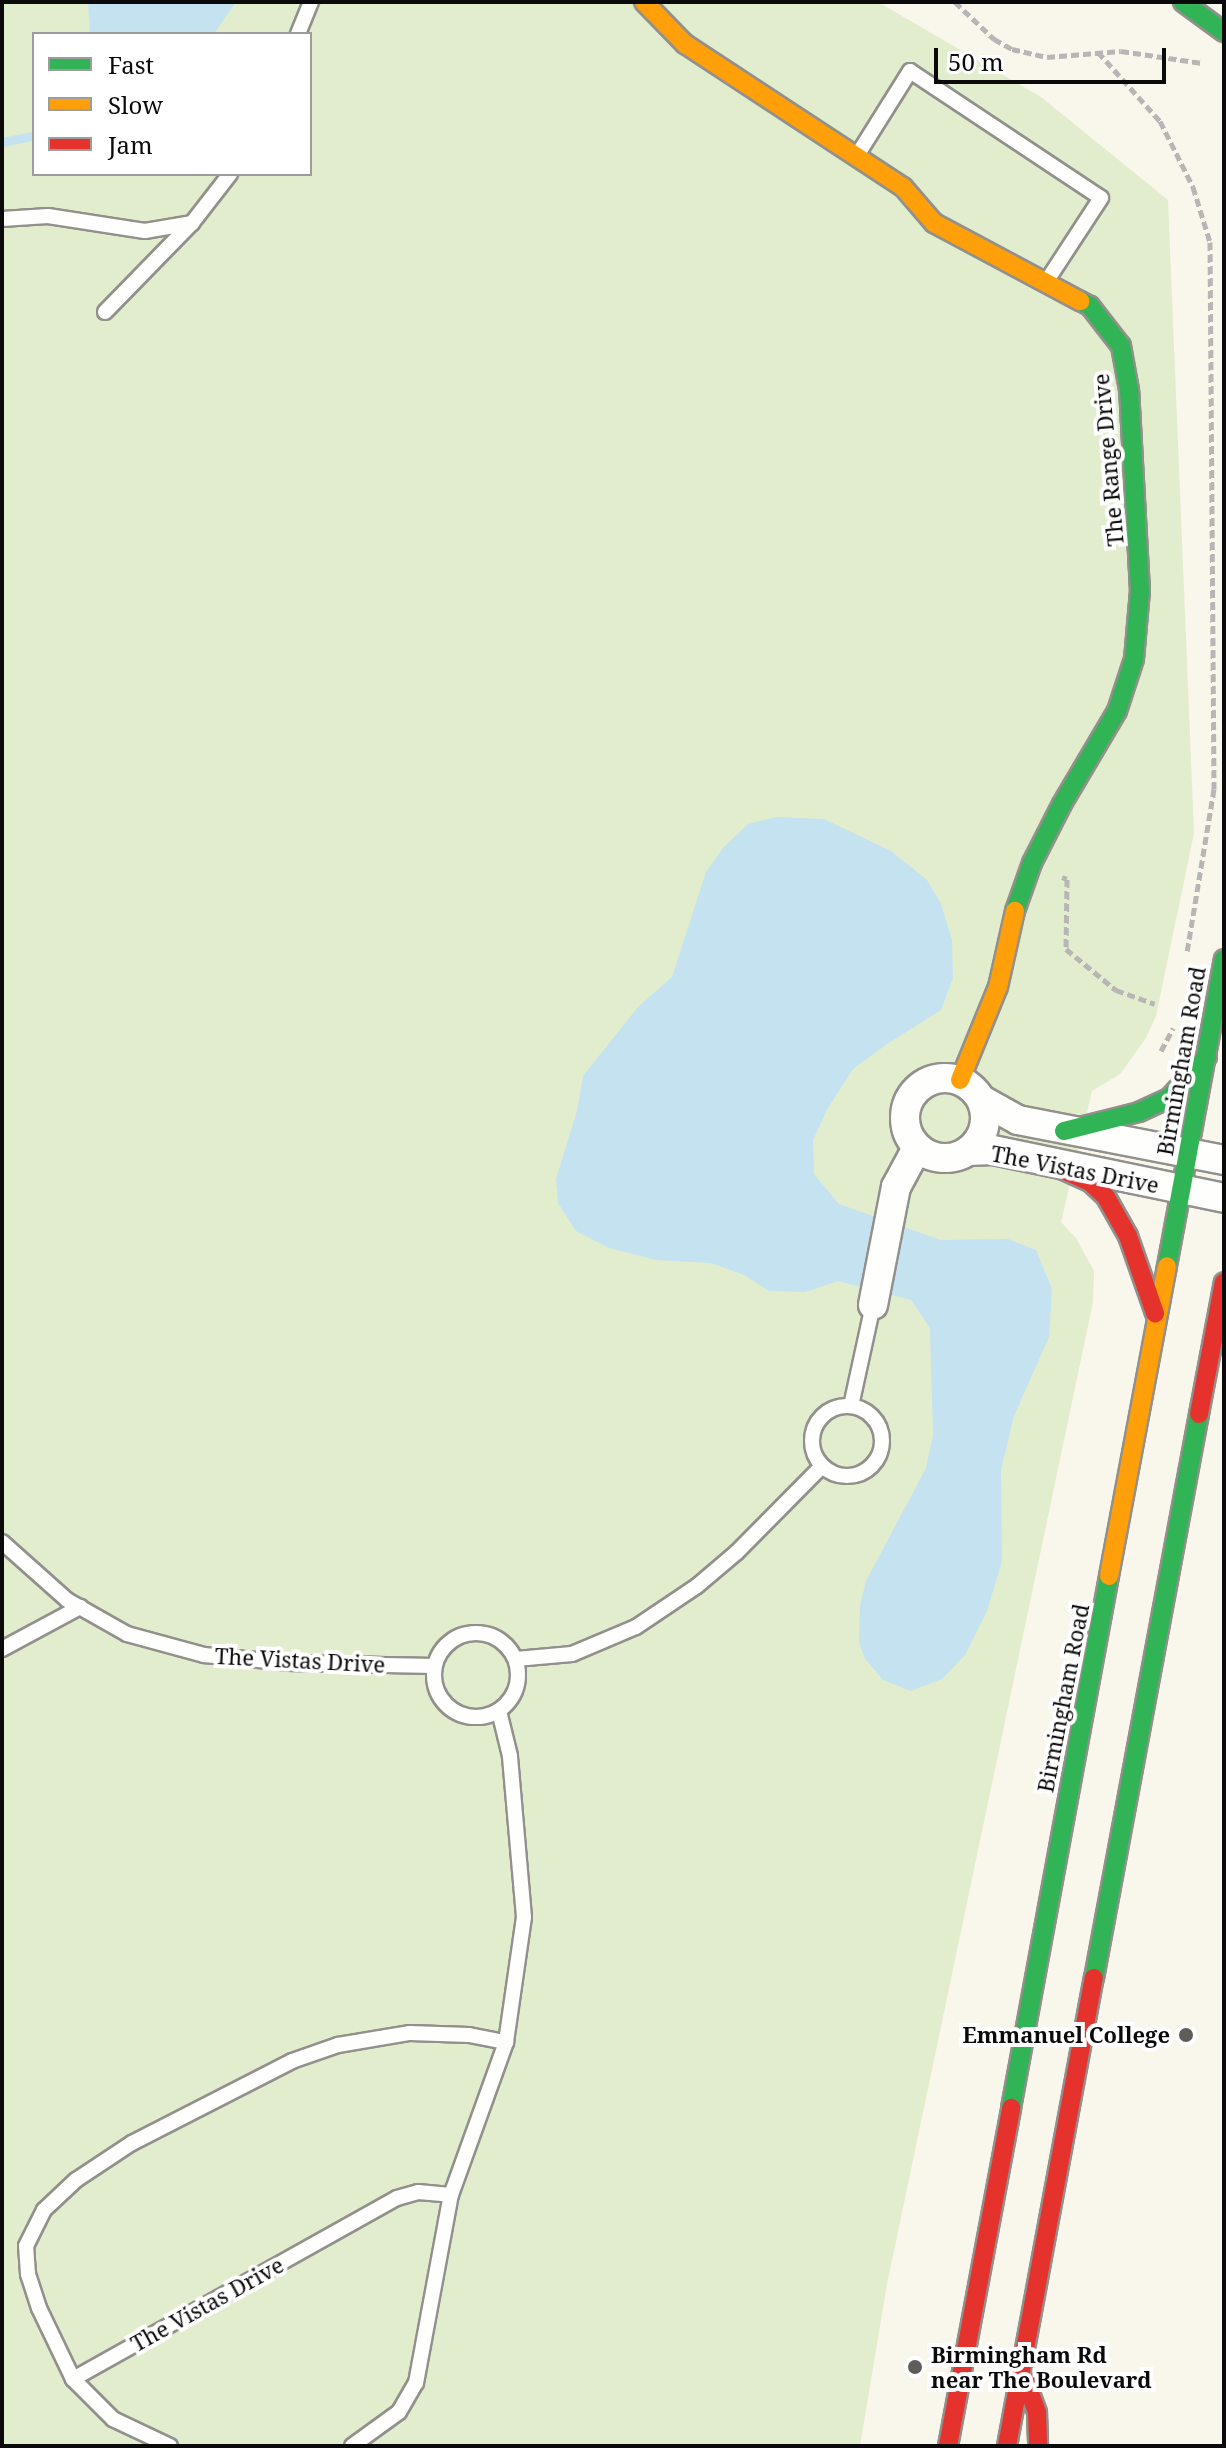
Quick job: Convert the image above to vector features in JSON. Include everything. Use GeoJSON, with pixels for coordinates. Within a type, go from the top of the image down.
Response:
{"type":"FeatureCollection","features":[{"type":"Feature","properties":{"kind":"street","name":"The Range Drive"},"geometry":{"type":"LineString","coordinates":[[644,2],[685,44],[903,187],[934,223],[1047,280],[1090,306],[1121,346],[1129,390],[1140,591],[1134,659],[1117,711],[1062,804],[1032,863],[1016,904],[998,987],[960,1080]]}},
{"type":"Feature","properties":{"kind":"street"},"geometry":{"type":"LineString","coordinates":[[1183,2],[1224,32]]}},
{"type":"Feature","properties":{"kind":"street","name":"Birmingham Road"},"geometry":{"type":"LineString","coordinates":[[948,2446],[1224,959]]}},
{"type":"Feature","properties":{"kind":"street"},"geometry":{"type":"LineString","coordinates":[[1064,1131],[1139,1112],[1169,1098],[1207,1057]]}},
{"type":"Feature","properties":{"kind":"street"},"geometry":{"type":"LineString","coordinates":[[943,1077],[960,1080],[982,1100],[984,1129],[968,1151],[942,1159],[917,1148],[907,1135],[904,1119],[906,1103],[915,1090],[928,1081],[943,1077]]}},
{"type":"Feature","properties":{"kind":"street","name":"The Vistas Drive"},"geometry":{"type":"LineString","coordinates":[[982,1100],[1018,1120],[1224,1160]]}},
{"type":"Feature","properties":{"kind":"street"},"geometry":{"type":"LineString","coordinates":[[873,1305],[896,1187],[917,1148]]}},
{"type":"Feature","properties":{"kind":"street","name":"The Vistas Drive"},"geometry":{"type":"LineString","coordinates":[[968,1151],[993,1150],[1224,1198]]}},
{"type":"Feature","properties":{"kind":"street"},"geometry":{"type":"LineString","coordinates":[[1048,1163],[1090,1182],[1106,1197],[1128,1236],[1157,1321]]}},
{"type":"Feature","properties":{"kind":"street"},"geometry":{"type":"LineString","coordinates":[[1007,2446],[1221,1317],[1224,1282]]}},
{"type":"Feature","properties":{"kind":"street"},"geometry":{"type":"LineString","coordinates":[[1021,2371],[1037,2413],[1038,2446]]}},
{"type":"Feature","properties":{"kind":"lane"},"geometry":{"type":"LineString","coordinates":[[299,32],[311,2]]}},
{"type":"Feature","properties":{"kind":"lane"},"geometry":{"type":"LineString","coordinates":[[856,158],[910,71],[1101,198],[1047,280]]}},
{"type":"Feature","properties":{"kind":"lane"},"geometry":{"type":"LineString","coordinates":[[105,312],[192,223],[228,176]]}},
{"type":"Feature","properties":{"kind":"lane"},"geometry":{"type":"LineString","coordinates":[[2,219],[48,216],[145,231],[192,223]]}},
{"type":"Feature","properties":{"kind":"lane"},"geometry":{"type":"LineString","coordinates":[[851,1406],[873,1305]]}},
{"type":"Feature","properties":{"kind":"lane"},"geometry":{"type":"LineString","coordinates":[[851,1406],[873,1417],[883,1439],[876,1463],[867,1471],[843,1476],[822,1466],[815,1455],[813,1432],[828,1412],[851,1406]]}},
{"type":"Feature","properties":{"kind":"lane"},"geometry":{"type":"LineString","coordinates":[[516,1659],[572,1654],[636,1627],[697,1586],[737,1552],[822,1466]]}},
{"type":"Feature","properties":{"kind":"lane","name":"The Vistas Drive"},"geometry":{"type":"LineString","coordinates":[[2,1542],[80,1607],[127,1634],[204,1655],[288,1663],[434,1666]]}},
{"type":"Feature","properties":{"kind":"lane"},"geometry":{"type":"LineString","coordinates":[[2,1649],[80,1607]]}},
{"type":"Feature","properties":{"kind":"lane"},"geometry":{"type":"LineString","coordinates":[[472,1632],[499,1638],[516,1659],[517,1688],[499,1711],[472,1717],[446,1706],[433,1680],[434,1666],[448,1643],[472,1632]]}},
{"type":"Feature","properties":{"kind":"lane"},"geometry":{"type":"LineString","coordinates":[[352,2446],[399,2412],[416,2383],[451,2195],[506,2042],[524,1917],[511,1769],[499,1711]]}},
{"type":"Feature","properties":{"kind":"lane"},"geometry":{"type":"LineString","coordinates":[[170,2446],[113,2419],[87,2397],[73,2379],[39,2308],[28,2274],[26,2246],[44,2210],[76,2180],[132,2143],[292,2061],[338,2045],[410,2033],[469,2035],[506,2042]]}},
{"type":"Feature","properties":{"kind":"lane","name":"The Vistas Drive"},"geometry":{"type":"LineString","coordinates":[[73,2379],[397,2198],[418,2192],[451,2195]]}},
{"type":"Feature","properties":{"kind":"path"},"geometry":{"type":"LineString","coordinates":[[955,2],[994,39],[1012,49],[1047,57],[1121,51],[1211,63]]}},
{"type":"Feature","properties":{"kind":"path"},"geometry":{"type":"LineString","coordinates":[[1098,52],[1160,121],[1193,187],[1210,242],[1214,789],[1186,962]]}},
{"type":"Feature","properties":{"kind":"path"},"geometry":{"type":"LineString","coordinates":[[1032,863],[1067,879],[1066,949],[1116,990],[1155,1004]]}},
{"type":"Feature","properties":{"kind":"path"},"geometry":{"type":"LineString","coordinates":[[1154,1061],[1168,1041],[1175,1022]]}},
{"type":"Feature","properties":{"kind":"green space"},"geometry":{"type":"Polygon","coordinates":[[[2,2],[878,2],[1041,97],[1168,200],[1194,833],[1156,1016],[1146,1038],[1120,1074],[1092,1091],[1061,1222],[1076,1238],[1094,1271],[1093,1302],[887,2284],[860,2446],[2,2446],[2,2]]]}},
{"type":"Feature","properties":{"kind":"water"},"geometry":{"type":"Polygon","coordinates":[[[88,2],[236,2],[215,32],[90,32],[88,2]]]}},
{"type":"Feature","properties":{"kind":"water"},"geometry":{"type":"Polygon","coordinates":[[[776,817],[824,819],[891,851],[927,880],[941,904],[952,940],[953,978],[941,1010],[853,1069],[828,1108],[813,1140],[814,1174],[839,1204],[941,1240],[1008,1239],[1036,1250],[1052,1289],[1049,1337],[1014,1416],[1001,1470],[1002,1561],[987,1611],[965,1655],[942,1679],[911,1691],[883,1680],[865,1659],[859,1642],[860,1606],[866,1581],[926,1468],[933,1435],[930,1328],[911,1300],[838,1281],[805,1292],[769,1291],[744,1275],[711,1263],[656,1260],[609,1248],[576,1231],[558,1203],[556,1179],[577,1111],[583,1076],[638,1007],[672,977],[706,872],[723,848],[748,824],[776,817]]]}},
{"type":"Feature","properties":{"kind":"waterway"},"geometry":{"type":"LineString","coordinates":[[2,142],[32,136]]}},
{"type":"Feature","properties":{"kind":"traffic: fast"},"geometry":{"type":"LineString","coordinates":[[1183,2],[1224,32]]}},
{"type":"Feature","properties":{"kind":"traffic: fast"},"geometry":{"type":"LineString","coordinates":[[1015,911],[1032,863],[1062,804],[1117,711],[1134,659],[1140,591],[1129,390],[1121,346],[1090,306],[1080,301]]}},
{"type":"Feature","properties":{"kind":"traffic: fast"},"geometry":{"type":"LineString","coordinates":[[1167,1266],[1224,959]]}},
{"type":"Feature","properties":{"kind":"traffic: fast"},"geometry":{"type":"LineString","coordinates":[[1064,1131],[1139,1112],[1169,1098],[1207,1057]]}},
{"type":"Feature","properties":{"kind":"traffic: fast"},"geometry":{"type":"LineString","coordinates":[[1094,1978],[1199,1414]]}},
{"type":"Feature","properties":{"kind":"traffic: fast"},"geometry":{"type":"LineString","coordinates":[[1011,2108],[1109,1576]]}},
{"type":"Feature","properties":{"kind":"traffic: slow"},"geometry":{"type":"LineString","coordinates":[[644,2],[685,44],[903,187],[934,223],[1080,301]]}},
{"type":"Feature","properties":{"kind":"traffic: slow"},"geometry":{"type":"LineString","coordinates":[[960,1080],[998,987],[1015,911]]}},
{"type":"Feature","properties":{"kind":"traffic: slow"},"geometry":{"type":"LineString","coordinates":[[1109,1576],[1167,1266]]}},
{"type":"Feature","properties":{"kind":"traffic: jam"},"geometry":{"type":"LineString","coordinates":[[1048,1163],[1090,1182],[1106,1197],[1128,1236],[1155,1313]]}},
{"type":"Feature","properties":{"kind":"traffic: jam"},"geometry":{"type":"LineString","coordinates":[[1199,1414],[1224,1282]]}},
{"type":"Feature","properties":{"kind":"traffic: jam"},"geometry":{"type":"LineString","coordinates":[[1007,2446],[1094,1978]]}},
{"type":"Feature","properties":{"kind":"traffic: jam"},"geometry":{"type":"LineString","coordinates":[[948,2446],[1011,2108]]}},
{"type":"Feature","properties":{"kind":"traffic: jam"},"geometry":{"type":"LineString","coordinates":[[1026,2382],[1037,2413],[1038,2446]]}},
{"type":"Feature","properties":{"kind":"place","name":"Emmanuel College"},"geometry":{"type":"Point","coordinates":[1186,2035]}},
{"type":"Feature","properties":{"kind":"place","name":"Birmingham Rd near The Boulevard"},"geometry":{"type":"Point","coordinates":[915,2367]}}]}
